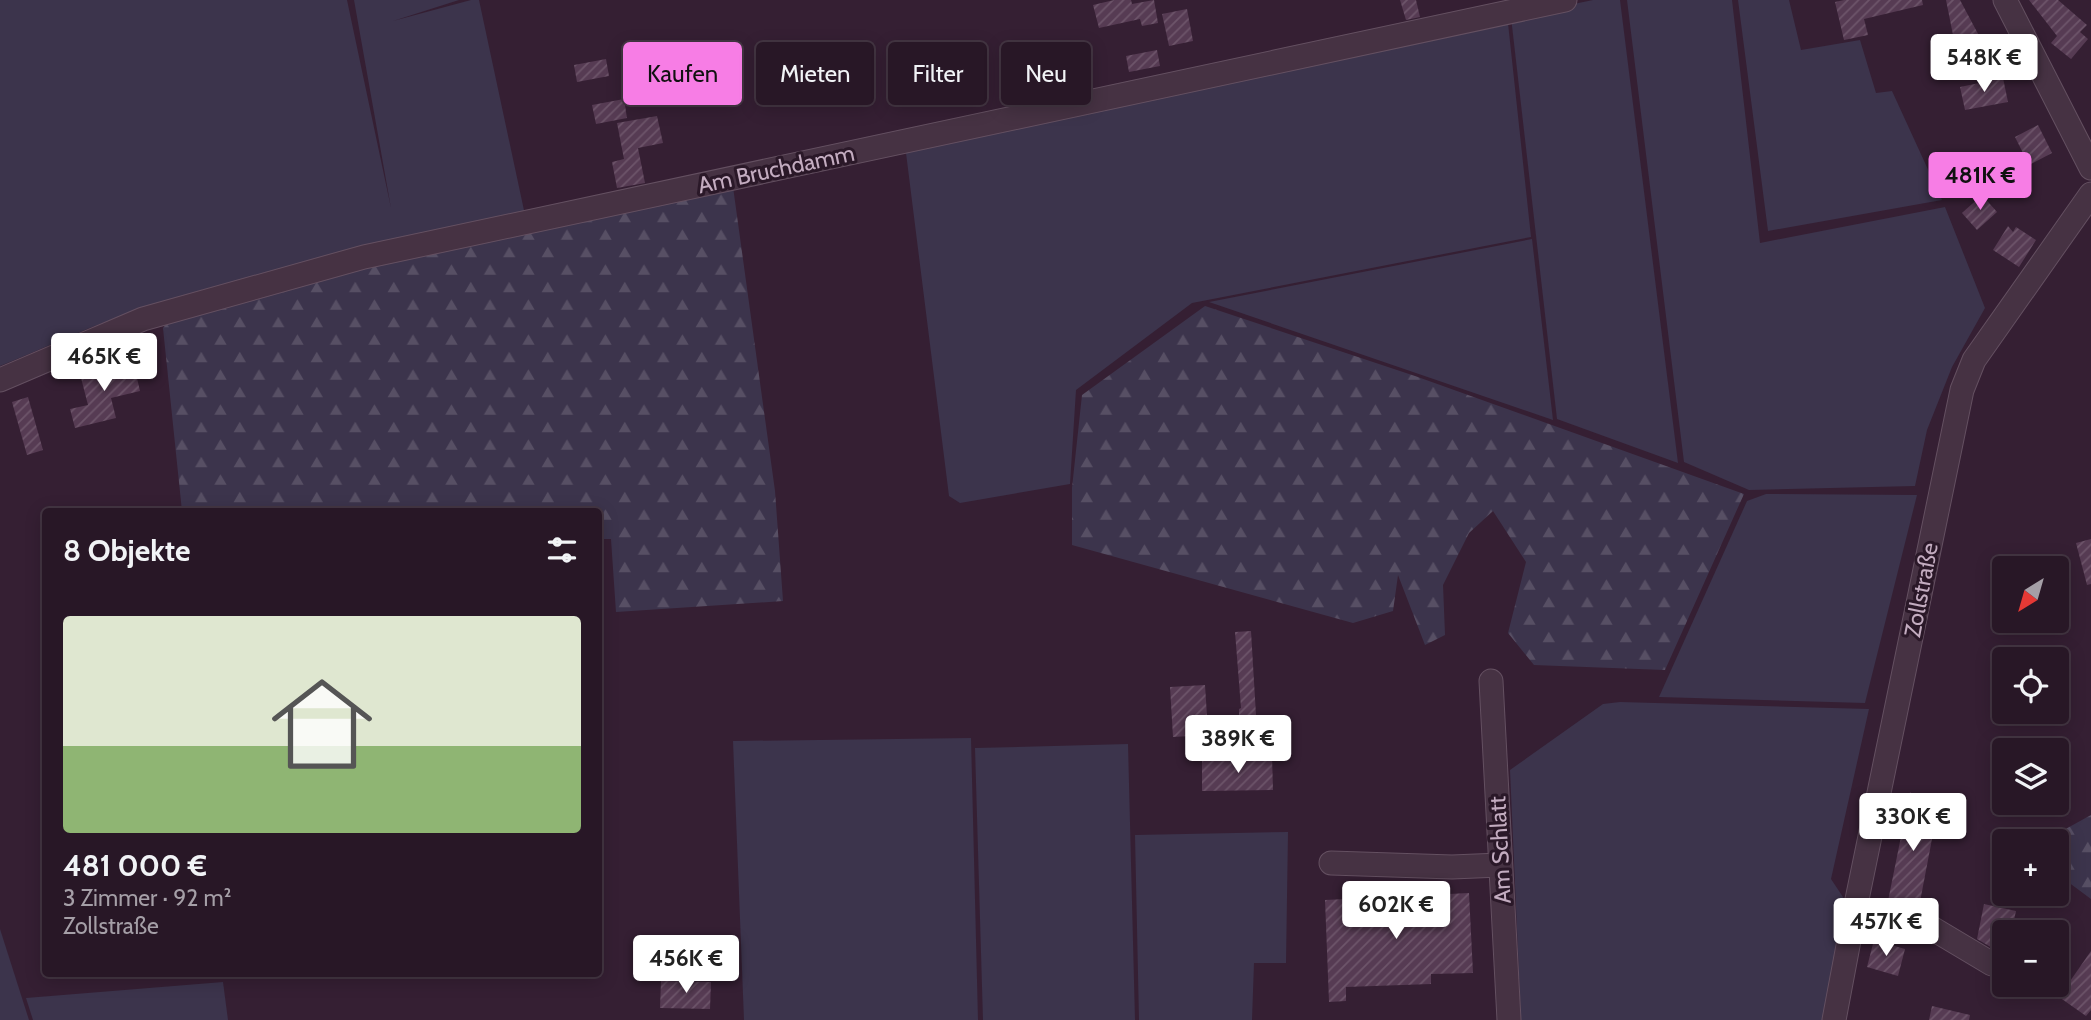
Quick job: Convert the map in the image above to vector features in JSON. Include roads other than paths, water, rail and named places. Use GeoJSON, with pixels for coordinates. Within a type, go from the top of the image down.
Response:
{"type":"FeatureCollection","features":[{"type":"Feature","properties":{"kind":"street","name":"Am Bruchdamm"},"geometry":{"type":"LineString","coordinates":[[0,380],[144,319],[364,257],[1564,0]]}},
{"type":"Feature","properties":{"kind":"street"},"geometry":{"type":"LineString","coordinates":[[2005,0],[2091,168]]}},
{"type":"Feature","properties":{"kind":"street","name":"Zollstraße"},"geometry":{"type":"LineString","coordinates":[[1834,1020],[1962,390],[1974,360],[2091,194]]}},
{"type":"Feature","properties":{"kind":"street","name":"Am Schlatt"},"geometry":{"type":"LineString","coordinates":[[1491,681],[1509,1020]]}},
{"type":"Feature","properties":{"kind":"street"},"geometry":{"type":"LineString","coordinates":[[1331,863],[1452,867],[1500,864]]}},
{"type":"Feature","properties":{"kind":"street"},"geometry":{"type":"LineString","coordinates":[[1855,911],[1930,927],[1992,964]]}}]}
